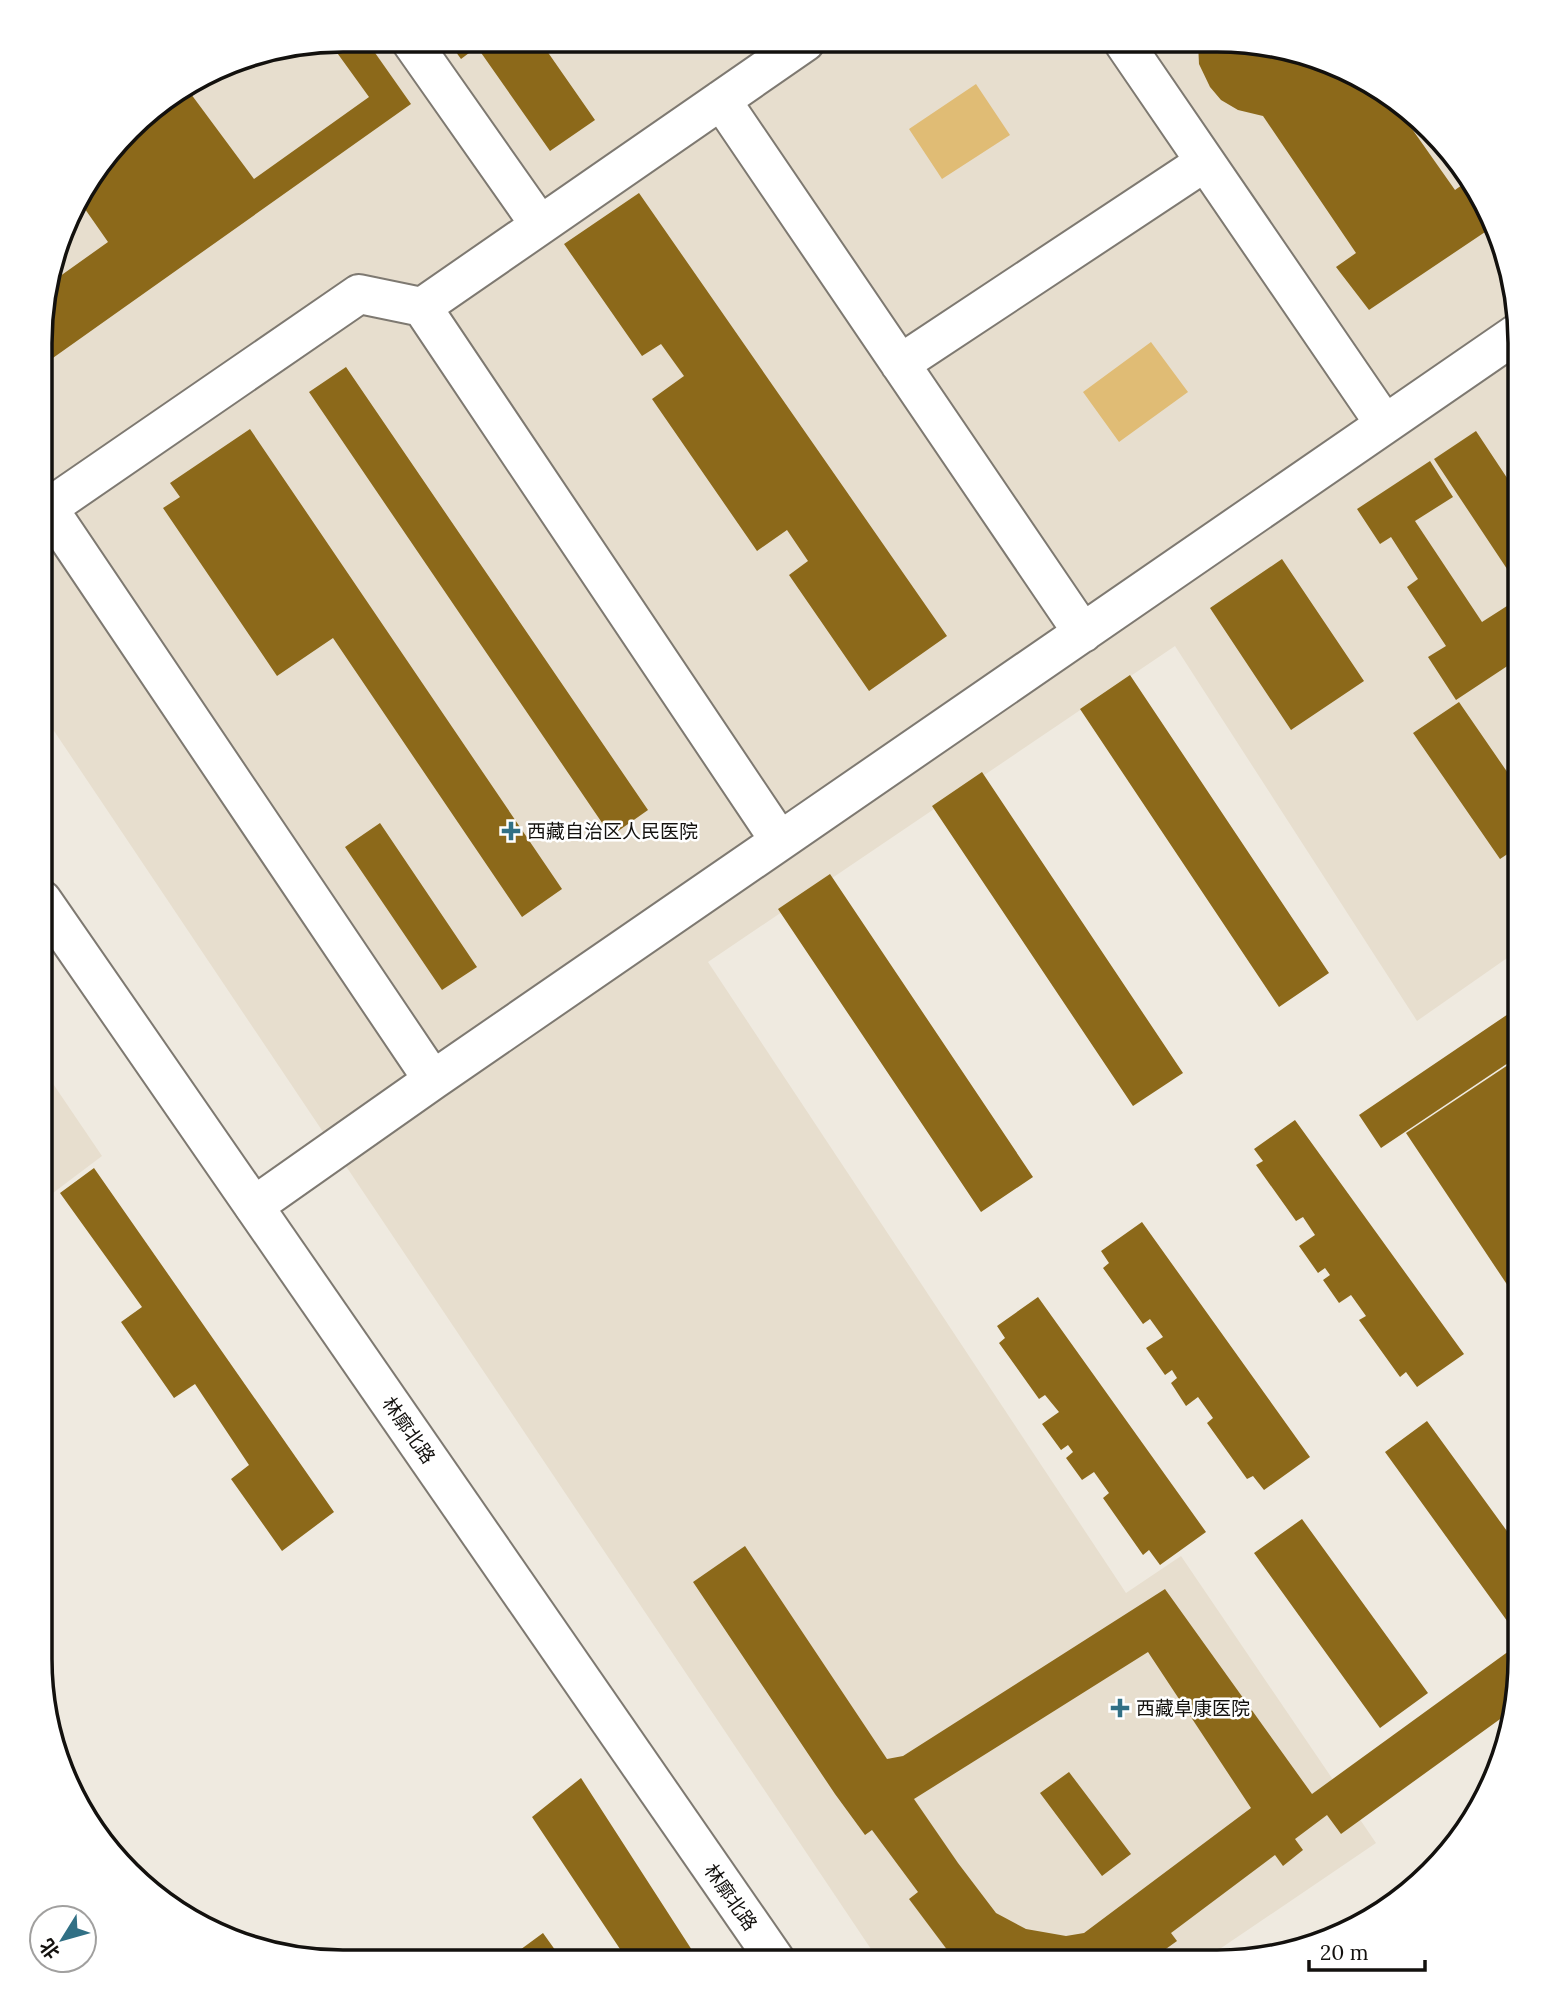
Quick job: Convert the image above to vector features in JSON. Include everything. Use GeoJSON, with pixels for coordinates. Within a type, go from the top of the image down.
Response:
{"type":"FeatureCollection","features":[{"type":"Feature","properties":{"kind":"main road"},"geometry":{"type":"LineString","coordinates":[[418,52],[540,225]]}},
{"type":"Feature","properties":{"kind":"main road"},"geometry":{"type":"LineString","coordinates":[[422,307],[791,52]]}},
{"type":"Feature","properties":{"kind":"main road"},"geometry":{"type":"LineString","coordinates":[[1130,52],[1384,424]]}},
{"type":"Feature","properties":{"kind":"main road"},"geometry":{"type":"LineString","coordinates":[[721,100],[1083,633]]}},
{"type":"Feature","properties":{"kind":"main road"},"geometry":{"type":"LineString","coordinates":[[900,364],[1205,162]]}},
{"type":"Feature","properties":{"kind":"main road"},"geometry":{"type":"LineString","coordinates":[[52,499],[359,294],[422,307],[780,841]]}},
{"type":"Feature","properties":{"kind":"main road"},"geometry":{"type":"LineString","coordinates":[[254,1206],[1508,339]]}},
{"type":"Feature","properties":{"kind":"main road"},"geometry":{"type":"LineString","coordinates":[[52,514],[433,1080]]}},
{"type":"Feature","properties":{"kind":"main road","name":"林廓北路"},"geometry":{"type":"LineString","coordinates":[[52,914],[768,1950]]}},
{"type":"Feature","properties":{"kind":"shaded area","name":"西藏自治区人民医院"},"geometry":{"type":"Polygon","coordinates":[[[344,52],[1217,52],[1274,58],[1311,68],[1363,92],[1395,113],[1423,138],[1448,166],[1469,198],[1486,232],[1499,268],[1508,325],[1508,957],[1417,1021],[1175,646],[708,962],[1126,1593],[1181,1556],[1376,1843],[1218,1950],[872,1950],[52,728],[52,344],[62,268],[75,232],[92,198],[113,166],[138,138],[166,113],[198,92],[232,75],[268,62],[344,52]]]}},
{"type":"Feature","properties":{"kind":"shaded area"},"geometry":{"type":"Polygon","coordinates":[[[976,84],[1010,135],[942,179],[909,129],[976,84]]]}},
{"type":"Feature","properties":{"kind":"shaded area"},"geometry":{"type":"Polygon","coordinates":[[[1151,342],[1188,392],[1119,442],[1083,392],[1151,342]]]}},
{"type":"Feature","properties":{"kind":"shaded area"},"geometry":{"type":"Polygon","coordinates":[[[52,1082],[102,1156],[52,1194],[52,1082]]]}},
{"type":"Feature","properties":{"kind":"building"},"geometry":{"type":"Polygon","coordinates":[[[337,52],[374,52],[411,104],[52,359],[53,325],[60,276],[108,242],[86,210],[113,166],[138,138],[166,113],[192,96],[254,179],[369,97],[337,52]]]}},
{"type":"Feature","properties":{"kind":"building"},"geometry":{"type":"Polygon","coordinates":[[[456,52],[470,52],[461,59],[456,52]]]}},
{"type":"Feature","properties":{"kind":"building"},"geometry":{"type":"Polygon","coordinates":[[[481,52],[548,52],[595,120],[550,151],[481,52]]]}},
{"type":"Feature","properties":{"kind":"building"},"geometry":{"type":"Polygon","coordinates":[[[1198,52],[1274,58],[1311,68],[1363,92],[1410,126],[1455,190],[1461,186],[1486,232],[1369,310],[1336,267],[1356,253],[1263,116],[1238,110],[1221,100],[1210,87],[1199,64],[1198,52]]]}},
{"type":"Feature","properties":{"kind":"building"},"geometry":{"type":"Polygon","coordinates":[[[639,193],[947,636],[869,691],[789,575],[808,561],[787,530],[757,551],[652,399],[684,376],[661,344],[642,356],[564,244],[639,193]]]}},
{"type":"Feature","properties":{"kind":"building"},"geometry":{"type":"Polygon","coordinates":[[[346,367],[648,810],[611,836],[309,392],[346,367]]]}},
{"type":"Feature","properties":{"kind":"building"},"geometry":{"type":"Polygon","coordinates":[[[250,429],[562,889],[522,917],[333,638],[277,676],[163,508],[180,497],[170,483],[250,429]]]}},
{"type":"Feature","properties":{"kind":"building"},"geometry":{"type":"Polygon","coordinates":[[[1476,431],[1508,479],[1508,570],[1434,459],[1476,431]]]}},
{"type":"Feature","properties":{"kind":"building"},"geometry":{"type":"Polygon","coordinates":[[[1430,461],[1453,497],[1415,521],[1482,622],[1508,605],[1508,666],[1456,700],[1428,657],[1446,646],[1407,587],[1418,579],[1391,537],[1380,544],[1357,509],[1430,461]]]}},
{"type":"Feature","properties":{"kind":"building"},"geometry":{"type":"Polygon","coordinates":[[[1282,559],[1364,681],[1291,730],[1210,608],[1282,559]]]}},
{"type":"Feature","properties":{"kind":"building"},"geometry":{"type":"Polygon","coordinates":[[[1130,675],[1329,973],[1279,1007],[1080,709],[1130,675]]]}},
{"type":"Feature","properties":{"kind":"building"},"geometry":{"type":"Polygon","coordinates":[[[1459,702],[1508,773],[1508,854],[1500,859],[1413,733],[1459,702]]]}},
{"type":"Feature","properties":{"kind":"building"},"geometry":{"type":"Polygon","coordinates":[[[982,772],[1183,1073],[1133,1106],[932,806],[982,772]]]}},
{"type":"Feature","properties":{"kind":"building"},"geometry":{"type":"Polygon","coordinates":[[[380,823],[477,967],[442,990],[345,847],[380,823]]]}},
{"type":"Feature","properties":{"kind":"building"},"geometry":{"type":"Polygon","coordinates":[[[830,874],[1033,1177],[981,1212],[778,909],[830,874]]]}},
{"type":"Feature","properties":{"kind":"building"},"geometry":{"type":"Polygon","coordinates":[[[1508,1014],[1508,1063],[1381,1148],[1359,1115],[1508,1014]]]}},
{"type":"Feature","properties":{"kind":"building"},"geometry":{"type":"Polygon","coordinates":[[[1508,1065],[1508,1286],[1406,1133],[1508,1065]]]}},
{"type":"Feature","properties":{"kind":"building"},"geometry":{"type":"Polygon","coordinates":[[[1295,1120],[1464,1354],[1417,1387],[1406,1372],[1400,1377],[1359,1320],[1366,1316],[1351,1295],[1339,1303],[1323,1280],[1330,1275],[1325,1268],[1318,1273],[1299,1246],[1315,1235],[1303,1217],[1296,1221],[1256,1165],[1263,1161],[1254,1149],[1295,1120]]]}},
{"type":"Feature","properties":{"kind":"building"},"geometry":{"type":"Polygon","coordinates":[[[94,1168],[334,1512],[282,1551],[231,1479],[249,1465],[195,1384],[174,1398],[121,1322],[142,1307],[60,1193],[94,1168]]]}},
{"type":"Feature","properties":{"kind":"building"},"geometry":{"type":"Polygon","coordinates":[[[1142,1222],[1310,1457],[1264,1490],[1253,1476],[1247,1479],[1207,1423],[1213,1418],[1198,1397],[1186,1406],[1171,1383],[1177,1378],[1172,1370],[1165,1375],[1146,1348],[1163,1337],[1150,1319],[1143,1324],[1103,1268],[1109,1263],[1101,1251],[1142,1222]]]}},
{"type":"Feature","properties":{"kind":"building"},"geometry":{"type":"Polygon","coordinates":[[[1038,1297],[1206,1532],[1160,1565],[1149,1550],[1143,1555],[1103,1498],[1109,1493],[1094,1472],[1082,1480],[1066,1458],[1073,1452],[1068,1445],[1061,1450],[1042,1424],[1059,1412],[1045,1395],[1039,1399],[999,1343],[1005,1338],[997,1326],[1038,1297]]]}},
{"type":"Feature","properties":{"kind":"building"},"geometry":{"type":"Polygon","coordinates":[[[1427,1421],[1508,1532],[1508,1622],[1385,1452],[1427,1421]]]}},
{"type":"Feature","properties":{"kind":"building"},"geometry":{"type":"Polygon","coordinates":[[[1302,1519],[1428,1693],[1380,1728],[1254,1553],[1302,1519]]]}},
{"type":"Feature","properties":{"kind":"building"},"geometry":{"type":"Polygon","coordinates":[[[745,1546],[887,1759],[903,1756],[1165,1589],[1312,1794],[1508,1652],[1508,1677],[1503,1717],[1341,1834],[1327,1815],[1295,1839],[1303,1850],[1283,1866],[1275,1855],[1171,1933],[1177,1941],[1164,1950],[947,1950],[909,1899],[918,1892],[872,1830],[865,1835],[693,1582],[745,1546]],[[1148,1652],[914,1799],[996,1913],[1026,1929],[1066,1936],[1084,1933],[1251,1808],[1148,1652]]]}},
{"type":"Feature","properties":{"kind":"building"},"geometry":{"type":"Polygon","coordinates":[[[1069,1772],[1131,1854],[1102,1876],[1040,1793],[1069,1772]]]}},
{"type":"Feature","properties":{"kind":"building"},"geometry":{"type":"Polygon","coordinates":[[[581,1778],[692,1950],[621,1950],[532,1817],[581,1778]]]}},
{"type":"Feature","properties":{"kind":"building"},"geometry":{"type":"Polygon","coordinates":[[[543,1933],[555,1950],[520,1950],[543,1933]]]}},
{"type":"Feature","properties":{"kind":"place","name":"西藏自治区人民医院"},"geometry":{"type":"Point","coordinates":[511,831]}},
{"type":"Feature","properties":{"kind":"place","name":"西藏阜康医院"},"geometry":{"type":"Point","coordinates":[1120,1708]}}]}
